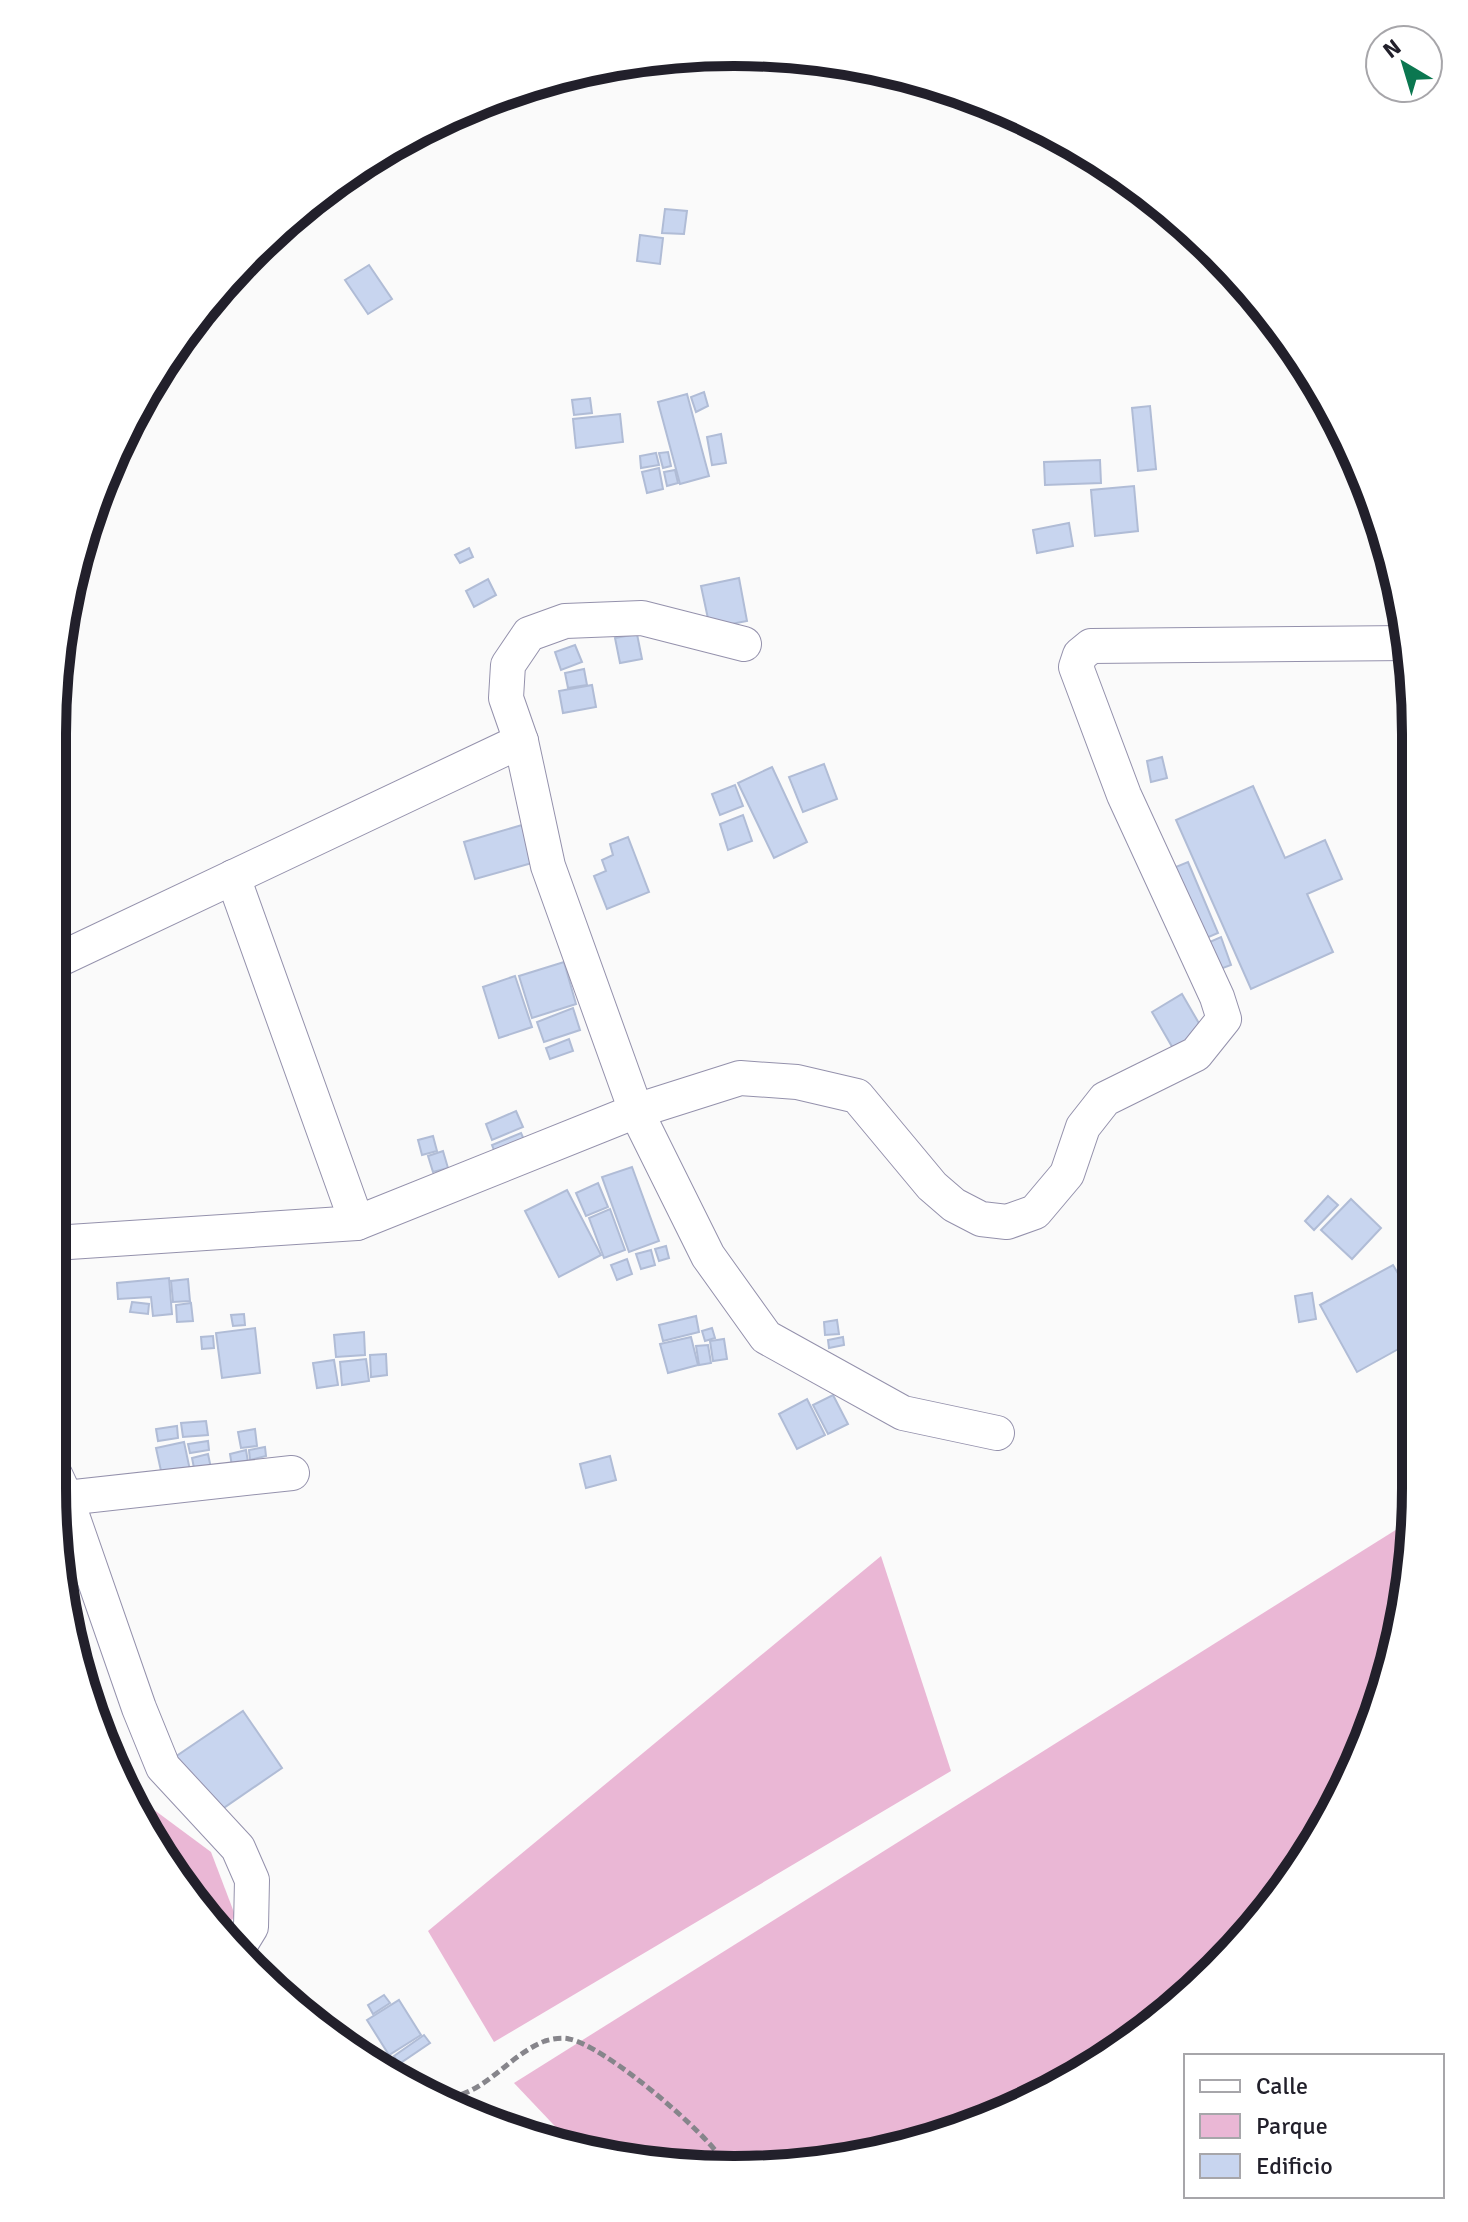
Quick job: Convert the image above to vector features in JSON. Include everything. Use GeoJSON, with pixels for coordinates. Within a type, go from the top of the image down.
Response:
{"type":"FeatureCollection","features":[{"type":"Feature","properties":{"kind":"street"},"geometry":{"type":"LineString","coordinates":[[744,644],[642,618],[565,621],[529,634],[508,665],[506,698],[521,741],[548,866],[636,1111],[708,1256],[766,1337],[903,1413],[997,1433]]}},
{"type":"Feature","properties":{"kind":"street"},"geometry":{"type":"LineString","coordinates":[[66,1242],[357,1223],[636,1111],[740,1078],[797,1082],[857,1096],[932,1186],[954,1205],[981,1219],[1007,1222],[1035,1212],[1067,1174],[1092,1111],[1105,1099],[1196,1054],[1224,1019],[1217,997],[1124,795],[1076,667],[1080,655],[1091,646],[1395,643]]}},
{"type":"Feature","properties":{"kind":"street"},"geometry":{"type":"LineString","coordinates":[[66,956],[521,741]]}},
{"type":"Feature","properties":{"kind":"street"},"geometry":{"type":"LineString","coordinates":[[233,877],[357,1223]]}},
{"type":"Feature","properties":{"kind":"street"},"geometry":{"type":"LineString","coordinates":[[66,1483],[292,1473]]}},
{"type":"Feature","properties":{"kind":"street"},"geometry":{"type":"LineString","coordinates":[[66,1504],[163,1767],[238,1848],[252,1880],[251,1927],[243,1940]]}},
{"type":"Feature","properties":{"kind":"path"},"geometry":{"type":"LineString","coordinates":[[461,2097],[543,2042],[571,2039],[633,2073],[717,2156]]}},
{"type":"Feature","properties":{"kind":"green space"},"geometry":{"type":"Polygon","coordinates":[[[1401,1527],[1389,1618],[1367,1703],[1313,1822],[1264,1895],[1206,1960],[1141,2018],[1068,2067],[949,2121],[864,2143],[778,2155],[690,2155],[604,2143],[562,2133],[514,2083],[1401,1527]]]}},
{"type":"Feature","properties":{"kind":"green space"},"geometry":{"type":"Polygon","coordinates":[[[881,1556],[951,1771],[494,2042],[428,1931],[881,1556]]]}},
{"type":"Feature","properties":{"kind":"green space"},"geometry":{"type":"Polygon","coordinates":[[[146,1803],[211,1852],[235,1915],[229,1925],[204,1895],[146,1803]]]}},
{"type":"Feature","properties":{"kind":"building"},"geometry":{"type":"Polygon","coordinates":[[[665,209],[687,211],[684,234],[662,233],[665,209]]]}},
{"type":"Feature","properties":{"kind":"building"},"geometry":{"type":"Polygon","coordinates":[[[640,235],[663,238],[660,264],[637,261],[640,235]]]}},
{"type":"Feature","properties":{"kind":"building"},"geometry":{"type":"Polygon","coordinates":[[[369,265],[392,299],[368,314],[345,280],[369,265]]]}},
{"type":"Feature","properties":{"kind":"building"},"geometry":{"type":"Polygon","coordinates":[[[704,392],[708,406],[696,412],[691,397],[704,392]]]}},
{"type":"Feature","properties":{"kind":"building"},"geometry":{"type":"Polygon","coordinates":[[[687,394],[709,476],[680,484],[658,402],[687,394]]]}},
{"type":"Feature","properties":{"kind":"building"},"geometry":{"type":"Polygon","coordinates":[[[590,398],[592,413],[574,415],[572,400],[590,398]]]}},
{"type":"Feature","properties":{"kind":"building"},"geometry":{"type":"Polygon","coordinates":[[[1150,406],[1156,469],[1138,471],[1132,408],[1150,406]]]}},
{"type":"Feature","properties":{"kind":"building"},"geometry":{"type":"Polygon","coordinates":[[[620,414],[623,442],[576,448],[573,419],[620,414]]]}},
{"type":"Feature","properties":{"kind":"building"},"geometry":{"type":"Polygon","coordinates":[[[721,434],[726,463],[712,465],[707,437],[721,434]]]}},
{"type":"Feature","properties":{"kind":"building"},"geometry":{"type":"Polygon","coordinates":[[[668,452],[671,466],[663,468],[659,453],[668,452]]]}},
{"type":"Feature","properties":{"kind":"building"},"geometry":{"type":"Polygon","coordinates":[[[656,453],[659,465],[641,468],[640,456],[656,453]]]}},
{"type":"Feature","properties":{"kind":"building"},"geometry":{"type":"Polygon","coordinates":[[[1100,460],[1101,483],[1045,485],[1044,462],[1100,460]]]}},
{"type":"Feature","properties":{"kind":"building"},"geometry":{"type":"Polygon","coordinates":[[[659,468],[663,489],[647,493],[642,472],[659,468]]]}},
{"type":"Feature","properties":{"kind":"building"},"geometry":{"type":"Polygon","coordinates":[[[675,470],[678,483],[667,486],[664,472],[675,470]]]}},
{"type":"Feature","properties":{"kind":"building"},"geometry":{"type":"Polygon","coordinates":[[[1134,486],[1138,531],[1095,536],[1091,490],[1134,486]]]}},
{"type":"Feature","properties":{"kind":"building"},"geometry":{"type":"Polygon","coordinates":[[[1069,523],[1073,546],[1037,553],[1033,530],[1069,523]]]}},
{"type":"Feature","properties":{"kind":"building"},"geometry":{"type":"Polygon","coordinates":[[[469,548],[473,557],[460,563],[455,555],[469,548]]]}},
{"type":"Feature","properties":{"kind":"building"},"geometry":{"type":"Polygon","coordinates":[[[739,578],[747,621],[710,628],[701,586],[739,578]]]}},
{"type":"Feature","properties":{"kind":"building"},"geometry":{"type":"Polygon","coordinates":[[[488,579],[496,595],[474,607],[466,591],[488,579]]]}},
{"type":"Feature","properties":{"kind":"building"},"geometry":{"type":"Polygon","coordinates":[[[637,634],[642,659],[620,663],[615,638],[637,634]]]}},
{"type":"Feature","properties":{"kind":"building"},"geometry":{"type":"Polygon","coordinates":[[[575,645],[582,662],[561,670],[555,652],[575,645]]]}},
{"type":"Feature","properties":{"kind":"building"},"geometry":{"type":"Polygon","coordinates":[[[584,669],[587,685],[568,688],[565,673],[584,669]]]}},
{"type":"Feature","properties":{"kind":"building"},"geometry":{"type":"Polygon","coordinates":[[[592,685],[596,707],[563,713],[559,691],[592,685]]]}},
{"type":"Feature","properties":{"kind":"building"},"geometry":{"type":"Polygon","coordinates":[[[1162,757],[1167,778],[1151,782],[1147,761],[1162,757]]]}},
{"type":"Feature","properties":{"kind":"building"},"geometry":{"type":"Polygon","coordinates":[[[824,764],[837,799],[803,812],[789,777],[824,764]]]}},
{"type":"Feature","properties":{"kind":"building"},"geometry":{"type":"Polygon","coordinates":[[[772,767],[807,842],[774,858],[738,783],[772,767]]]}},
{"type":"Feature","properties":{"kind":"building"},"geometry":{"type":"Polygon","coordinates":[[[735,785],[743,806],[720,815],[712,794],[735,785]]]}},
{"type":"Feature","properties":{"kind":"building"},"geometry":{"type":"Polygon","coordinates":[[[1253,786],[1285,858],[1325,840],[1342,879],[1307,894],[1333,952],[1251,989],[1176,820],[1253,786]]]}},
{"type":"Feature","properties":{"kind":"building"},"geometry":{"type":"Polygon","coordinates":[[[743,815],[752,841],[728,850],[720,824],[743,815]]]}},
{"type":"Feature","properties":{"kind":"building"},"geometry":{"type":"Polygon","coordinates":[[[522,825],[532,863],[475,879],[464,842],[522,825]]]}},
{"type":"Feature","properties":{"kind":"building"},"geometry":{"type":"Polygon","coordinates":[[[628,837],[649,892],[607,909],[594,876],[606,871],[602,860],[613,855],[610,844],[628,837]]]}},
{"type":"Feature","properties":{"kind":"building"},"geometry":{"type":"Polygon","coordinates":[[[1188,862],[1218,933],[1197,942],[1166,871],[1188,862]]]}},
{"type":"Feature","properties":{"kind":"building"},"geometry":{"type":"Polygon","coordinates":[[[1221,937],[1231,965],[1215,971],[1205,944],[1221,937]]]}},
{"type":"Feature","properties":{"kind":"building"},"geometry":{"type":"Polygon","coordinates":[[[564,962],[576,1004],[532,1018],[519,976],[564,962]]]}},
{"type":"Feature","properties":{"kind":"building"},"geometry":{"type":"Polygon","coordinates":[[[515,976],[532,1027],[499,1038],[483,987],[515,976]]]}},
{"type":"Feature","properties":{"kind":"building"},"geometry":{"type":"Polygon","coordinates":[[[1182,994],[1204,1032],[1174,1050],[1152,1012],[1182,994]]]}},
{"type":"Feature","properties":{"kind":"building"},"geometry":{"type":"Polygon","coordinates":[[[573,1008],[580,1030],[544,1042],[537,1022],[573,1008]]]}},
{"type":"Feature","properties":{"kind":"building"},"geometry":{"type":"Polygon","coordinates":[[[569,1039],[573,1051],[550,1059],[546,1048],[569,1039]]]}},
{"type":"Feature","properties":{"kind":"building"},"geometry":{"type":"Polygon","coordinates":[[[516,1111],[523,1127],[492,1140],[486,1124],[516,1111]]]}},
{"type":"Feature","properties":{"kind":"building"},"geometry":{"type":"Polygon","coordinates":[[[521,1133],[529,1151],[499,1163],[492,1145],[521,1133]]]}},
{"type":"Feature","properties":{"kind":"building"},"geometry":{"type":"Polygon","coordinates":[[[433,1136],[437,1151],[422,1155],[418,1140],[433,1136]]]}},
{"type":"Feature","properties":{"kind":"building"},"geometry":{"type":"Polygon","coordinates":[[[443,1151],[448,1168],[433,1172],[428,1156],[443,1151]]]}},
{"type":"Feature","properties":{"kind":"building"},"geometry":{"type":"Polygon","coordinates":[[[632,1167],[659,1241],[629,1252],[602,1177],[632,1167]]]}},
{"type":"Feature","properties":{"kind":"building"},"geometry":{"type":"Polygon","coordinates":[[[598,1183],[608,1207],[586,1216],[576,1193],[598,1183]]]}},
{"type":"Feature","properties":{"kind":"building"},"geometry":{"type":"Polygon","coordinates":[[[567,1190],[601,1255],[559,1277],[525,1211],[567,1190]]]}},
{"type":"Feature","properties":{"kind":"building"},"geometry":{"type":"Polygon","coordinates":[[[1328,1196],[1338,1205],[1314,1230],[1305,1221],[1328,1196]]]}},
{"type":"Feature","properties":{"kind":"building"},"geometry":{"type":"Polygon","coordinates":[[[1351,1199],[1381,1228],[1352,1259],[1321,1230],[1351,1199]]]}},
{"type":"Feature","properties":{"kind":"building"},"geometry":{"type":"Polygon","coordinates":[[[610,1209],[625,1250],[604,1258],[589,1218],[610,1209]]]}},
{"type":"Feature","properties":{"kind":"building"},"geometry":{"type":"Polygon","coordinates":[[[666,1246],[669,1258],[659,1261],[655,1249],[666,1246]]]}},
{"type":"Feature","properties":{"kind":"building"},"geometry":{"type":"Polygon","coordinates":[[[651,1250],[655,1265],[641,1269],[636,1254],[651,1250]]]}},
{"type":"Feature","properties":{"kind":"building"},"geometry":{"type":"Polygon","coordinates":[[[627,1259],[632,1274],[617,1280],[611,1265],[627,1259]]]}},
{"type":"Feature","properties":{"kind":"building"},"geometry":{"type":"Polygon","coordinates":[[[1393,1265],[1402,1280],[1402,1347],[1357,1372],[1320,1305],[1393,1265]]]}},
{"type":"Feature","properties":{"kind":"building"},"geometry":{"type":"Polygon","coordinates":[[[169,1278],[172,1314],[153,1316],[151,1297],[118,1299],[117,1283],[169,1278]]]}},
{"type":"Feature","properties":{"kind":"building"},"geometry":{"type":"Polygon","coordinates":[[[188,1279],[190,1301],[173,1302],[171,1281],[188,1279]]]}},
{"type":"Feature","properties":{"kind":"building"},"geometry":{"type":"Polygon","coordinates":[[[1312,1293],[1316,1319],[1299,1322],[1295,1296],[1312,1293]]]}},
{"type":"Feature","properties":{"kind":"building"},"geometry":{"type":"Polygon","coordinates":[[[132,1302],[149,1304],[148,1314],[130,1312],[132,1302]]]}},
{"type":"Feature","properties":{"kind":"building"},"geometry":{"type":"Polygon","coordinates":[[[191,1303],[193,1321],[177,1322],[176,1305],[191,1303]]]}},
{"type":"Feature","properties":{"kind":"building"},"geometry":{"type":"Polygon","coordinates":[[[244,1314],[245,1325],[233,1326],[231,1315],[244,1314]]]}},
{"type":"Feature","properties":{"kind":"building"},"geometry":{"type":"Polygon","coordinates":[[[696,1316],[699,1332],[663,1341],[659,1325],[696,1316]]]}},
{"type":"Feature","properties":{"kind":"building"},"geometry":{"type":"Polygon","coordinates":[[[837,1320],[839,1334],[825,1335],[824,1322],[837,1320]]]}},
{"type":"Feature","properties":{"kind":"building"},"geometry":{"type":"Polygon","coordinates":[[[255,1328],[260,1373],[222,1378],[216,1333],[255,1328]]]}},
{"type":"Feature","properties":{"kind":"building"},"geometry":{"type":"Polygon","coordinates":[[[712,1328],[715,1338],[705,1341],[702,1331],[712,1328]]]}},
{"type":"Feature","properties":{"kind":"building"},"geometry":{"type":"Polygon","coordinates":[[[364,1332],[365,1355],[336,1357],[334,1335],[364,1332]]]}},
{"type":"Feature","properties":{"kind":"building"},"geometry":{"type":"Polygon","coordinates":[[[213,1336],[214,1348],[202,1349],[201,1337],[213,1336]]]}},
{"type":"Feature","properties":{"kind":"building"},"geometry":{"type":"Polygon","coordinates":[[[691,1337],[698,1365],[668,1373],[660,1344],[691,1337]]]}},
{"type":"Feature","properties":{"kind":"building"},"geometry":{"type":"Polygon","coordinates":[[[843,1337],[844,1345],[829,1348],[828,1340],[843,1337]]]}},
{"type":"Feature","properties":{"kind":"building"},"geometry":{"type":"Polygon","coordinates":[[[724,1339],[727,1359],[713,1361],[710,1341],[724,1339]]]}},
{"type":"Feature","properties":{"kind":"building"},"geometry":{"type":"Polygon","coordinates":[[[708,1345],[711,1363],[699,1365],[696,1346],[708,1345]]]}},
{"type":"Feature","properties":{"kind":"building"},"geometry":{"type":"Polygon","coordinates":[[[386,1354],[387,1375],[371,1377],[370,1355],[386,1354]]]}},
{"type":"Feature","properties":{"kind":"building"},"geometry":{"type":"Polygon","coordinates":[[[366,1359],[369,1381],[342,1385],[340,1362],[366,1359]]]}},
{"type":"Feature","properties":{"kind":"building"},"geometry":{"type":"Polygon","coordinates":[[[334,1360],[338,1385],[317,1388],[313,1363],[334,1360]]]}},
{"type":"Feature","properties":{"kind":"building"},"geometry":{"type":"Polygon","coordinates":[[[833,1395],[848,1424],[828,1434],[813,1405],[833,1395]]]}},
{"type":"Feature","properties":{"kind":"building"},"geometry":{"type":"Polygon","coordinates":[[[807,1399],[825,1435],[797,1449],[779,1414],[807,1399]]]}},
{"type":"Feature","properties":{"kind":"building"},"geometry":{"type":"Polygon","coordinates":[[[206,1421],[208,1435],[183,1437],[181,1423],[206,1421]]]}},
{"type":"Feature","properties":{"kind":"building"},"geometry":{"type":"Polygon","coordinates":[[[177,1426],[178,1438],[158,1441],[156,1429],[177,1426]]]}},
{"type":"Feature","properties":{"kind":"building"},"geometry":{"type":"Polygon","coordinates":[[[255,1429],[257,1446],[241,1448],[238,1432],[255,1429]]]}},
{"type":"Feature","properties":{"kind":"building"},"geometry":{"type":"Polygon","coordinates":[[[208,1441],[209,1450],[190,1453],[188,1444],[208,1441]]]}},
{"type":"Feature","properties":{"kind":"building"},"geometry":{"type":"Polygon","coordinates":[[[184,1442],[191,1475],[163,1480],[156,1448],[184,1442]]]}},
{"type":"Feature","properties":{"kind":"building"},"geometry":{"type":"Polygon","coordinates":[[[265,1447],[266,1456],[250,1460],[249,1450],[265,1447]]]}},
{"type":"Feature","properties":{"kind":"building"},"geometry":{"type":"Polygon","coordinates":[[[246,1450],[248,1462],[232,1466],[230,1454],[246,1450]]]}},
{"type":"Feature","properties":{"kind":"building"},"geometry":{"type":"Polygon","coordinates":[[[208,1454],[212,1473],[196,1478],[192,1458],[208,1454]]]}},
{"type":"Feature","properties":{"kind":"building"},"geometry":{"type":"Polygon","coordinates":[[[610,1456],[616,1480],[586,1488],[580,1464],[610,1456]]]}},
{"type":"Feature","properties":{"kind":"building"},"geometry":{"type":"Polygon","coordinates":[[[243,1711],[282,1768],[212,1816],[172,1759],[243,1711]]]}},
{"type":"Feature","properties":{"kind":"building"},"geometry":{"type":"Polygon","coordinates":[[[384,1995],[390,2003],[373,2014],[368,2005],[384,1995]]]}},
{"type":"Feature","properties":{"kind":"building"},"geometry":{"type":"Polygon","coordinates":[[[399,2000],[421,2035],[389,2055],[367,2020],[399,2000]]]}},
{"type":"Feature","properties":{"kind":"building"},"geometry":{"type":"Polygon","coordinates":[[[424,2035],[430,2043],[399,2064],[394,2056],[424,2035]]]}}]}
